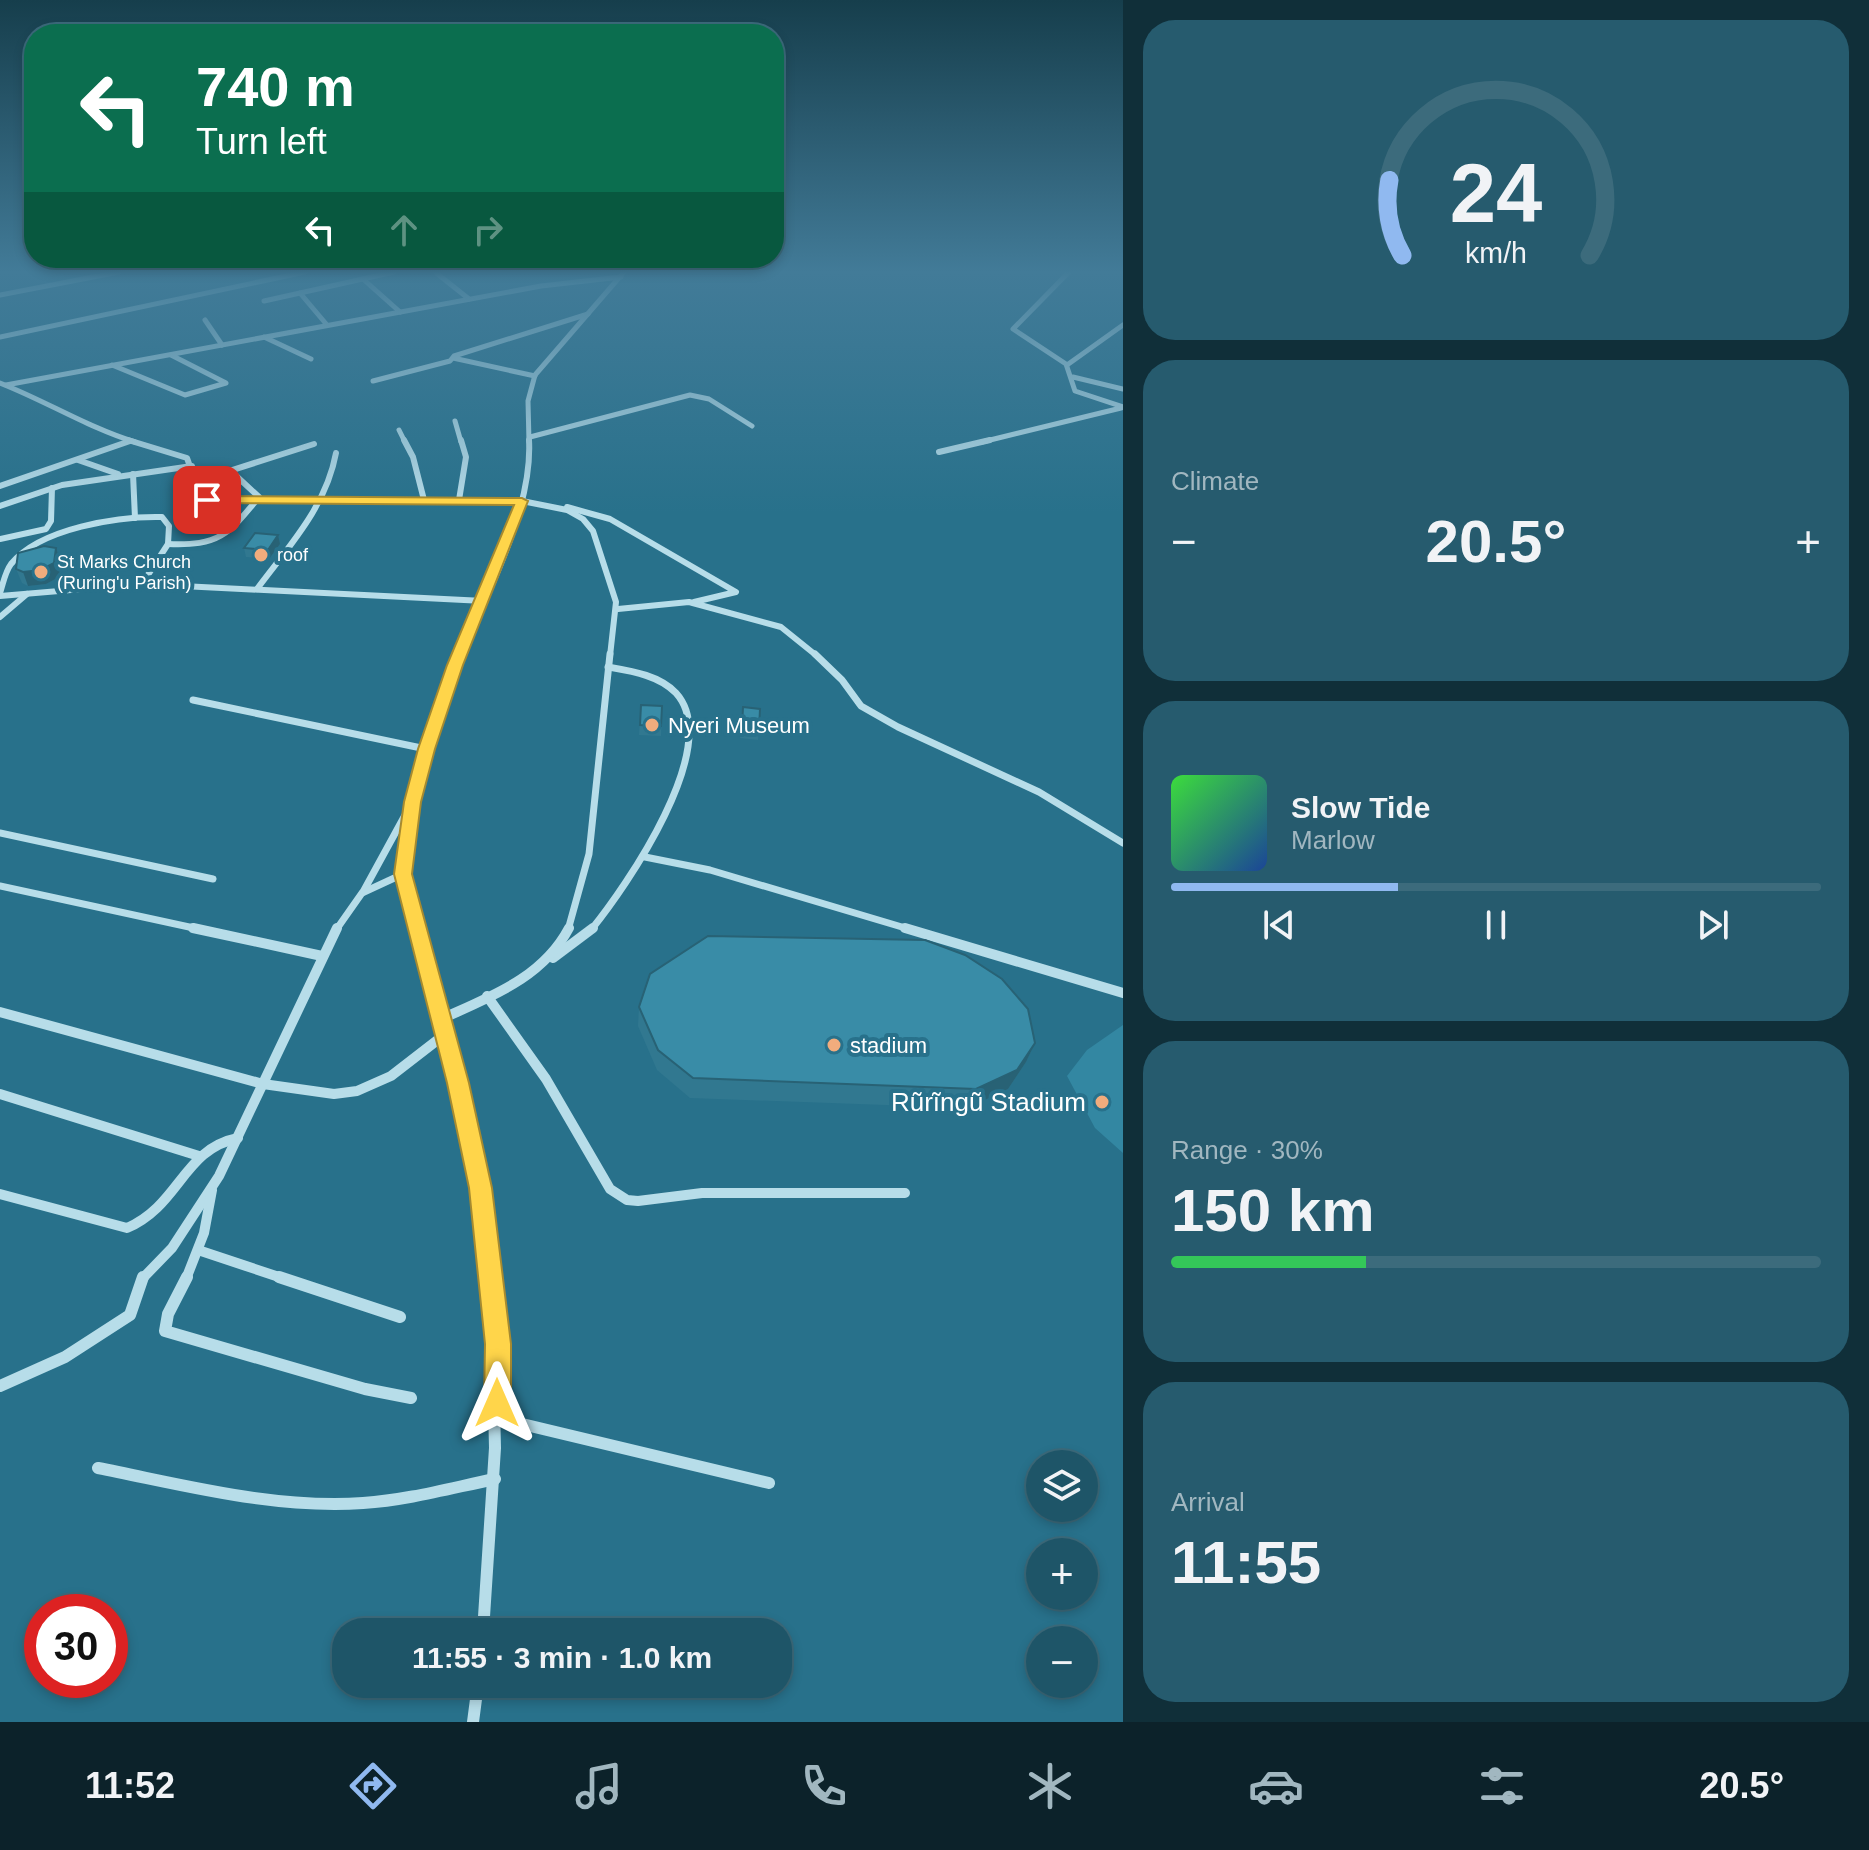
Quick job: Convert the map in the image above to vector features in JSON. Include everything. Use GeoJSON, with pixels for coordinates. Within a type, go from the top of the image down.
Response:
{"type":"FeatureCollection","features":[{"type":"Feature","properties":{"kind":"street"},"geometry":{"type":"LineString","coordinates":[[3,384],[180,352]]}},
{"type":"Feature","properties":{"kind":"street"},"geometry":{"type":"LineString","coordinates":[[297,352],[311,359]]}},
{"type":"Feature","properties":{"kind":"street"},"geometry":{"type":"LineString","coordinates":[[373,381],[470,352]]}},
{"type":"Feature","properties":{"kind":"street"},"geometry":{"type":"LineString","coordinates":[[484,1618],[495,1479],[498,1344],[488,1235],[472,1144],[403,874],[412,802],[426,749],[455,665],[484,601],[522,501],[530,472],[527,400],[535,376],[555,352]]}},
{"type":"Feature","properties":{"kind":"street"},"geometry":{"type":"LineString","coordinates":[[1049,352],[1067,365],[1076,392],[1123,407]]}},
{"type":"Feature","properties":{"kind":"street"},"geometry":{"type":"LineString","coordinates":[[1067,365],[1085,352]]}},
{"type":"Feature","properties":{"kind":"street"},"geometry":{"type":"LineString","coordinates":[[112,365],[178,394],[194,395],[226,383],[171,354]]}},
{"type":"Feature","properties":{"kind":"street"},"geometry":{"type":"LineString","coordinates":[[453,358],[535,376]]}},
{"type":"Feature","properties":{"kind":"street"},"geometry":{"type":"LineString","coordinates":[[1073,377],[1123,389]]}},
{"type":"Feature","properties":{"kind":"street"},"geometry":{"type":"LineString","coordinates":[[3,384],[45,401],[91,428],[187,458],[198,481],[200,495],[207,500],[522,501],[582,509],[610,519],[736,592],[689,602],[618,609]]}},
{"type":"Feature","properties":{"kind":"street"},"geometry":{"type":"LineString","coordinates":[[530,437],[690,395],[709,399],[752,426]]}},
{"type":"Feature","properties":{"kind":"street"},"geometry":{"type":"LineString","coordinates":[[939,452],[1123,407]]}},
{"type":"Feature","properties":{"kind":"street"},"geometry":{"type":"LineString","coordinates":[[455,421],[466,457],[459,500]]}},
{"type":"Feature","properties":{"kind":"street"},"geometry":{"type":"LineString","coordinates":[[399,430],[413,457],[424,500]]}},
{"type":"Feature","properties":{"kind":"street"},"geometry":{"type":"LineString","coordinates":[[0,486],[131,441]]}},
{"type":"Feature","properties":{"kind":"street"},"geometry":{"type":"LineString","coordinates":[[198,481],[314,444]]}},
{"type":"Feature","properties":{"kind":"street"},"geometry":{"type":"LineString","coordinates":[[257,589],[321,501],[336,469],[336,453]]}},
{"type":"Feature","properties":{"kind":"street"},"geometry":{"type":"LineString","coordinates":[[77,460],[122,476]]}},
{"type":"Feature","properties":{"kind":"street"},"geometry":{"type":"LineString","coordinates":[[0,506],[52,488],[192,466]]}},
{"type":"Feature","properties":{"kind":"street"},"geometry":{"type":"LineString","coordinates":[[168,544],[206,545],[221,540],[258,495],[232,472]]}},
{"type":"Feature","properties":{"kind":"street"},"geometry":{"type":"LineString","coordinates":[[133,474],[135,518]]}},
{"type":"Feature","properties":{"kind":"street"},"geometry":{"type":"LineString","coordinates":[[0,539],[46,529],[51,521],[52,488]]}},
{"type":"Feature","properties":{"kind":"street"},"geometry":{"type":"LineString","coordinates":[[536,969],[559,947],[570,923],[590,848],[608,667],[618,609],[603,549],[589,525],[570,511],[551,506]]}},
{"type":"Feature","properties":{"kind":"street"},"geometry":{"type":"LineString","coordinates":[[142,584],[168,544],[171,534],[167,520],[135,518],[75,529],[29,551],[8,569],[0,594],[142,584],[484,601]]}},
{"type":"Feature","properties":{"kind":"street"},"geometry":{"type":"LineString","coordinates":[[0,617],[28,593]]}},
{"type":"Feature","properties":{"kind":"street"},"geometry":{"type":"LineString","coordinates":[[280,593],[484,601]]}},
{"type":"Feature","properties":{"kind":"street"},"geometry":{"type":"LineString","coordinates":[[689,602],[781,627],[796,636],[842,680],[861,706],[898,727],[1039,792],[1123,843]]}},
{"type":"Feature","properties":{"kind":"street"},"geometry":{"type":"LineString","coordinates":[[439,1020],[536,969],[585,937],[645,857],[674,793],[688,722],[683,703],[673,691],[643,674],[608,667]]}},
{"type":"Feature","properties":{"kind":"street"},"geometry":{"type":"LineString","coordinates":[[193,700],[426,749]]}},
{"type":"Feature","properties":{"kind":"street"},"geometry":{"type":"LineString","coordinates":[[0,1386],[65,1357],[130,1315],[143,1277],[172,1248],[213,1185],[338,925],[362,893],[412,802]]}},
{"type":"Feature","properties":{"kind":"street"},"geometry":{"type":"LineString","coordinates":[[0,833],[213,879]]}},
{"type":"Feature","properties":{"kind":"street"},"geometry":{"type":"LineString","coordinates":[[645,857],[710,870],[1123,993]]}},
{"type":"Feature","properties":{"kind":"street"},"geometry":{"type":"LineString","coordinates":[[362,893],[403,874]]}},
{"type":"Feature","properties":{"kind":"street"},"geometry":{"type":"LineString","coordinates":[[0,886],[322,956]]}},
{"type":"Feature","properties":{"kind":"street"},"geometry":{"type":"LineString","coordinates":[[487,996],[546,1079],[610,1189],[618,1196],[638,1201],[702,1193],[905,1193]]}},
{"type":"Feature","properties":{"kind":"street"},"geometry":{"type":"LineString","coordinates":[[2,1016],[263,1084],[323,1094],[357,1091],[391,1076],[444,1035]]}},
{"type":"Feature","properties":{"kind":"street"},"geometry":{"type":"LineString","coordinates":[[0,1094],[199,1156]]}},
{"type":"Feature","properties":{"kind":"street"},"geometry":{"type":"LineString","coordinates":[[0,1194],[127,1228],[154,1218],[199,1156],[215,1142],[238,1138]]}},
{"type":"Feature","properties":{"kind":"street"},"geometry":{"type":"LineString","coordinates":[[213,1185],[207,1235],[164,1323],[165,1331],[365,1389],[411,1398]]}},
{"type":"Feature","properties":{"kind":"street"},"geometry":{"type":"LineString","coordinates":[[198,1250],[400,1317]]}},
{"type":"Feature","properties":{"kind":"street"},"geometry":{"type":"LineString","coordinates":[[497,1418],[769,1483]]}},
{"type":"Feature","properties":{"kind":"street"},"geometry":{"type":"LineString","coordinates":[[98,1468],[290,1503],[365,1503],[495,1479]]}},
{"type":"Feature","properties":{"kind":"street"},"geometry":{"type":"LineString","coordinates":[[473,1722],[476,1698]]}},
{"type":"Feature","properties":{"kind":"shaded area","name":"Rũrĩngũ Stadium"},"geometry":{"type":"Polygon","coordinates":[[[1123,1025],[1123,1153],[1095,1128],[1067,1076],[1087,1050],[1123,1025]]]}},
{"type":"Feature","properties":{"kind":"building"},"geometry":{"type":"Polygon","coordinates":[[[255,533],[278,535],[268,550],[244,548],[255,533]]]}},
{"type":"Feature","properties":{"kind":"building"},"geometry":{"type":"Polygon","coordinates":[[[44,546],[56,548],[54,563],[41,570],[23,572],[16,569],[18,553],[44,546]]]}},
{"type":"Feature","properties":{"kind":"building"},"geometry":{"type":"Polygon","coordinates":[[[641,705],[662,706],[661,726],[640,725],[641,705]]]}},
{"type":"Feature","properties":{"kind":"building"},"geometry":{"type":"Polygon","coordinates":[[[743,707],[760,709],[759,730],[742,728],[743,707]]]}},
{"type":"Feature","properties":{"kind":"building","name":"stadium"},"geometry":{"type":"Polygon","coordinates":[[[708,936],[925,940],[965,955],[1002,979],[1028,1009],[1035,1043],[1017,1070],[976,1089],[693,1078],[658,1050],[639,1007],[650,974],[708,936]]]}},
{"type":"Feature","properties":{"kind":"place","name":"roof"},"geometry":{"type":"Point","coordinates":[261,555]}},
{"type":"Feature","properties":{"kind":"place","name":"St Marks Church (Ruring'u Parish)"},"geometry":{"type":"Point","coordinates":[41,572]}},
{"type":"Feature","properties":{"kind":"place","name":"Nyeri Museum"},"geometry":{"type":"Point","coordinates":[652,725]}},
{"type":"Feature","properties":{"kind":"place","name":"stadium"},"geometry":{"type":"Point","coordinates":[834,1045]}},
{"type":"Feature","properties":{"kind":"place","name":"Rũrĩngũ Stadium"},"geometry":{"type":"Point","coordinates":[1102,1102]}},
{"type":"Feature","properties":{"kind":"route"},"geometry":{"type":"LineString","coordinates":[[207,500],[522,501],[484,601],[455,665],[426,749],[412,802],[403,874],[406,896],[458,1083],[481,1188],[498,1344],[497,1403]]}}]}
